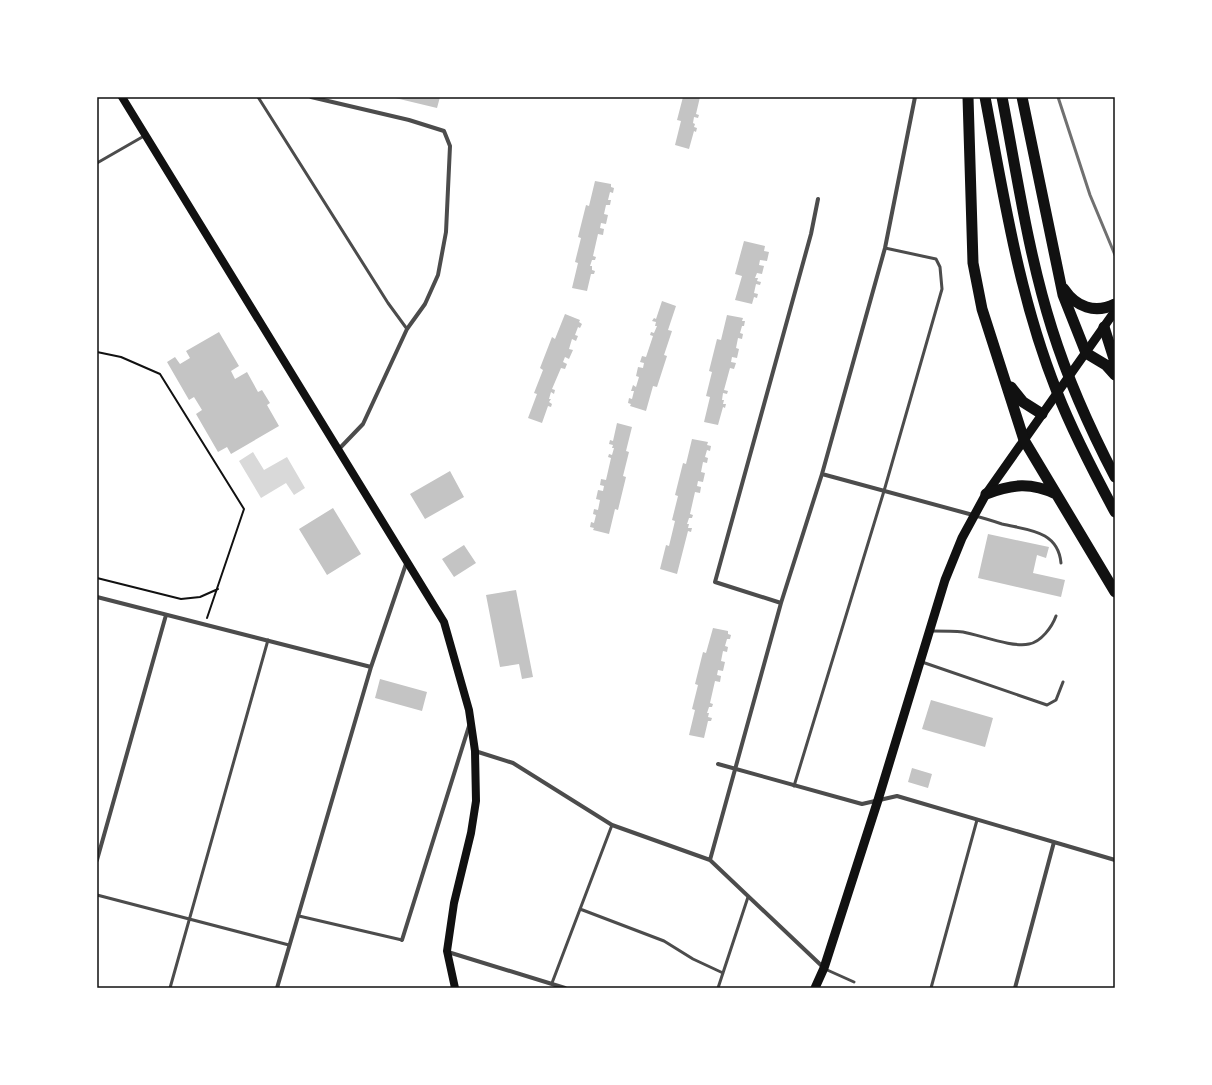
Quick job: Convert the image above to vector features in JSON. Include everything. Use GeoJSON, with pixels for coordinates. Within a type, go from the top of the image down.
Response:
{"type":"FeatureCollection","features":[{"type":"Feature","properties":{"kind":"highway"},"geometry":{"type":"LineString","coordinates":[[968,97],[973,263],[982,309],[1024,440],[1115,592]]}},
{"type":"Feature","properties":{"kind":"highway"},"geometry":{"type":"LineString","coordinates":[[985,97],[1018,268],[1049,372],[1065,413],[1115,512]]}},
{"type":"Feature","properties":{"kind":"highway"},"geometry":{"type":"LineString","coordinates":[[1002,97],[1028,239],[1044,303],[1077,398],[1115,477]]}},
{"type":"Feature","properties":{"kind":"highway"},"geometry":{"type":"LineString","coordinates":[[1022,97],[1040,178],[1059,281],[1068,311],[1086,353],[1106,365],[1115,375]]}},
{"type":"Feature","properties":{"kind":"highway"},"geometry":{"type":"LineString","coordinates":[[1059,281],[1071,298],[1084,306],[1101,309],[1115,304]]}},
{"type":"Feature","properties":{"kind":"highway"},"geometry":{"type":"LineString","coordinates":[[1104,327],[1115,362]]}},
{"type":"Feature","properties":{"kind":"highway"},"geometry":{"type":"LineString","coordinates":[[1005,378],[1017,397],[1042,414]]}},
{"type":"Feature","properties":{"kind":"highway"},"geometry":{"type":"LineString","coordinates":[[986,494],[1002,488],[1024,484],[1044,488],[1056,494]]}},
{"type":"Feature","properties":{"kind":"main road"},"geometry":{"type":"LineString","coordinates":[[122,97],[444,622],[471,722],[475,751],[476,801],[471,833],[454,903],[447,952],[455,988]]}},
{"type":"Feature","properties":{"kind":"main road"},"geometry":{"type":"LineString","coordinates":[[816,988],[824,968],[878,800],[953,559],[973,515],[986,494],[1115,311]]}},
{"type":"Feature","properties":{"kind":"street"},"geometry":{"type":"LineString","coordinates":[[311,97],[409,120],[444,131],[450,146],[446,232],[438,275],[425,304],[407,329],[363,424],[338,450]]}},
{"type":"Feature","properties":{"kind":"street"},"geometry":{"type":"LineString","coordinates":[[710,860],[781,603],[822,474],[885,248],[915,97]]}},
{"type":"Feature","properties":{"kind":"street"},"geometry":{"type":"LineString","coordinates":[[781,603],[715,582],[811,234],[818,199]]}},
{"type":"Feature","properties":{"kind":"street"},"geometry":{"type":"LineString","coordinates":[[822,474],[973,515]]}},
{"type":"Feature","properties":{"kind":"street"},"geometry":{"type":"LineString","coordinates":[[277,988],[371,666],[407,561]]}},
{"type":"Feature","properties":{"kind":"street"},"geometry":{"type":"LineString","coordinates":[[97,597],[371,666]]}},
{"type":"Feature","properties":{"kind":"street"},"geometry":{"type":"LineString","coordinates":[[97,860],[166,615]]}},
{"type":"Feature","properties":{"kind":"street"},"geometry":{"type":"LineString","coordinates":[[402,940],[471,722]]}},
{"type":"Feature","properties":{"kind":"street"},"geometry":{"type":"LineString","coordinates":[[475,751],[513,763],[612,825],[710,860],[824,968]]}},
{"type":"Feature","properties":{"kind":"street"},"geometry":{"type":"LineString","coordinates":[[718,764],[862,804],[897,796],[1115,860]]}},
{"type":"Feature","properties":{"kind":"street"},"geometry":{"type":"LineString","coordinates":[[1015,988],[1054,842]]}},
{"type":"Feature","properties":{"kind":"street"},"geometry":{"type":"LineString","coordinates":[[447,952],[565,988]]}},
{"type":"Feature","properties":{"kind":"lane"},"geometry":{"type":"LineString","coordinates":[[258,97],[388,304],[407,329]]}},
{"type":"Feature","properties":{"kind":"lane"},"geometry":{"type":"LineString","coordinates":[[336,103],[337,97]]}},
{"type":"Feature","properties":{"kind":"lane"},"geometry":{"type":"LineString","coordinates":[[97,163],[146,135]]}},
{"type":"Feature","properties":{"kind":"lane"},"geometry":{"type":"LineString","coordinates":[[794,786],[884,491],[942,289],[940,267],[936,259],[885,248]]}},
{"type":"Feature","properties":{"kind":"lane"},"geometry":{"type":"LineString","coordinates":[[973,515],[1040,532],[1051,542],[1060,557],[1061,564]]}},
{"type":"Feature","properties":{"kind":"lane"},"geometry":{"type":"LineString","coordinates":[[930,631],[961,632],[1008,643],[1028,645],[1037,641],[1045,633],[1054,623],[1056,616]]}},
{"type":"Feature","properties":{"kind":"lane"},"geometry":{"type":"LineString","coordinates":[[170,988],[268,640]]}},
{"type":"Feature","properties":{"kind":"lane"},"geometry":{"type":"LineString","coordinates":[[920,662],[1047,704],[1056,700],[1063,682]]}},
{"type":"Feature","properties":{"kind":"lane"},"geometry":{"type":"LineString","coordinates":[[931,988],[977,820]]}},
{"type":"Feature","properties":{"kind":"lane"},"geometry":{"type":"LineString","coordinates":[[552,983],[612,825]]}},
{"type":"Feature","properties":{"kind":"lane"},"geometry":{"type":"LineString","coordinates":[[97,895],[289,945]]}},
{"type":"Feature","properties":{"kind":"lane"},"geometry":{"type":"LineString","coordinates":[[718,988],[748,897]]}},
{"type":"Feature","properties":{"kind":"lane"},"geometry":{"type":"LineString","coordinates":[[580,909],[664,941],[693,959],[724,972]]}},
{"type":"Feature","properties":{"kind":"lane"},"geometry":{"type":"LineString","coordinates":[[299,916],[402,940]]}},
{"type":"Feature","properties":{"kind":"lane"},"geometry":{"type":"LineString","coordinates":[[824,968],[854,982]]}},
{"type":"Feature","properties":{"kind":"path"},"geometry":{"type":"LineString","coordinates":[[97,352],[121,357],[160,374],[244,509],[205,624]]}},
{"type":"Feature","properties":{"kind":"path"},"geometry":{"type":"LineString","coordinates":[[97,578],[181,599],[200,597],[218,589]]}},
{"type":"Feature","properties":{"kind":"shaded area"},"geometry":{"type":"Polygon","coordinates":[[[253,452],[264,470],[287,457],[305,488],[294,495],[286,483],[261,498],[239,461],[253,452]]]}},
{"type":"Feature","properties":{"kind":"building"},"geometry":{"type":"Polygon","coordinates":[[[391,97],[440,97],[437,108],[391,97]]]}},
{"type":"Feature","properties":{"kind":"building"},"geometry":{"type":"Polygon","coordinates":[[[683,97],[700,97],[696,114],[699,115],[698,118],[694,117],[693,123],[695,124],[694,127],[697,128],[696,132],[694,131],[689,149],[675,145],[681,121],[677,120],[683,97]]]}},
{"type":"Feature","properties":{"kind":"building"},"geometry":{"type":"Polygon","coordinates":[[[595,181],[611,184],[611,187],[614,188],[613,193],[610,192],[608,200],[611,200],[610,205],[606,205],[604,214],[608,215],[606,224],[601,223],[600,228],[604,229],[603,235],[598,234],[593,256],[596,257],[595,260],[592,260],[590,266],[592,266],[592,270],[595,271],[594,274],[591,274],[587,291],[572,288],[578,263],[575,262],[581,238],[578,237],[586,205],[589,206],[595,181]]]}},
{"type":"Feature","properties":{"kind":"building"},"geometry":{"type":"Polygon","coordinates":[[[744,241],[765,246],[764,251],[769,252],[767,261],[760,260],[759,265],[764,266],[762,274],[757,273],[755,278],[758,278],[757,281],[761,282],[760,285],[756,284],[754,293],[758,294],[757,298],[754,297],[752,304],[735,300],[742,276],[735,274],[744,241]]]}},
{"type":"Feature","properties":{"kind":"building"},"geometry":{"type":"Polygon","coordinates":[[[662,301],[676,306],[668,330],[672,331],[664,355],[667,356],[657,387],[653,386],[646,411],[630,406],[631,404],[628,403],[629,398],[632,399],[634,391],[631,391],[633,385],[636,387],[639,377],[636,376],[638,367],[643,368],[644,363],[640,362],[642,356],[646,357],[653,336],[650,335],[651,332],[654,333],[657,326],[655,326],[656,322],[652,321],[654,318],[656,319],[662,301]]]}},
{"type":"Feature","properties":{"kind":"building"},"geometry":{"type":"Polygon","coordinates":[[[565,314],[580,320],[579,322],[582,324],[580,328],[578,327],[575,335],[578,336],[576,341],[572,339],[569,349],[573,350],[569,359],[565,357],[563,362],[567,364],[565,369],[561,368],[552,389],[555,390],[554,394],[551,392],[549,399],[551,399],[549,402],[552,404],[551,407],[548,406],[542,423],[528,418],[537,394],[534,393],[543,370],[540,368],[552,337],[555,339],[565,314]]]}},
{"type":"Feature","properties":{"kind":"building"},"geometry":{"type":"Polygon","coordinates":[[[727,315],[743,318],[742,321],[745,321],[740,333],[743,334],[742,339],[738,338],[736,348],[739,349],[737,358],[732,357],[731,362],[736,363],[734,369],[730,368],[724,390],[728,391],[727,394],[723,393],[722,400],[724,400],[723,404],[726,404],[725,408],[723,407],[718,425],[704,422],[710,397],[706,396],[712,372],[709,371],[717,339],[721,340],[727,315]]]}},
{"type":"Feature","properties":{"kind":"building"},"geometry":{"type":"Polygon","coordinates":[[[219,332],[239,366],[231,371],[235,379],[247,372],[258,392],[262,390],[270,403],[267,405],[279,426],[231,454],[227,447],[218,452],[196,414],[202,410],[194,397],[189,400],[167,362],[175,357],[180,364],[190,358],[186,351],[219,332]]]}},
{"type":"Feature","properties":{"kind":"building"},"geometry":{"type":"Polygon","coordinates":[[[617,423],[632,427],[626,451],[629,452],[623,476],[626,477],[618,510],[615,509],[609,534],[593,530],[594,528],[590,527],[591,522],[594,523],[596,515],[593,514],[594,509],[598,510],[600,500],[596,499],[598,490],[603,491],[604,486],[600,485],[601,479],[606,480],[611,458],[608,457],[609,454],[612,455],[614,448],[612,448],[613,445],[609,444],[610,440],[613,441],[617,423]]]}},
{"type":"Feature","properties":{"kind":"building"},"geometry":{"type":"Polygon","coordinates":[[[692,439],[708,442],[707,445],[711,446],[710,451],[707,450],[705,457],[708,458],[707,463],[703,462],[701,472],[705,473],[703,482],[698,481],[697,486],[701,487],[700,493],[695,492],[690,514],[693,515],[692,518],[689,518],[687,524],[689,524],[688,528],[692,528],[691,532],[688,531],[677,574],[660,569],[666,545],[669,546],[675,521],[672,520],[678,496],[675,495],[683,463],[686,464],[692,439]]]}},
{"type":"Feature","properties":{"kind":"building"},"geometry":{"type":"Polygon","coordinates":[[[450,471],[464,497],[425,519],[410,494],[450,471]]]}},
{"type":"Feature","properties":{"kind":"building"},"geometry":{"type":"Polygon","coordinates":[[[333,508],[361,554],[327,575],[299,529],[333,508]]]}},
{"type":"Feature","properties":{"kind":"building"},"geometry":{"type":"Polygon","coordinates":[[[988,534],[1049,547],[1046,558],[1037,555],[1033,573],[1065,580],[1061,597],[978,578],[988,534]]]}},
{"type":"Feature","properties":{"kind":"building"},"geometry":{"type":"Polygon","coordinates":[[[464,545],[476,563],[454,577],[442,559],[464,545]]]}},
{"type":"Feature","properties":{"kind":"building"},"geometry":{"type":"Polygon","coordinates":[[[516,590],[533,677],[522,679],[519,664],[500,667],[486,595],[516,590]]]}},
{"type":"Feature","properties":{"kind":"building"},"geometry":{"type":"Polygon","coordinates":[[[713,628],[728,631],[728,634],[731,635],[730,639],[727,639],[725,646],[728,647],[727,652],[723,651],[721,661],[725,662],[723,671],[718,670],[717,675],[721,676],[720,682],[715,681],[710,703],[713,704],[712,707],[709,707],[707,713],[709,713],[708,717],[712,718],[711,721],[708,721],[704,738],[689,735],[695,710],[692,709],[698,685],[695,684],[703,652],[706,653],[713,628]]]}},
{"type":"Feature","properties":{"kind":"building"},"geometry":{"type":"Polygon","coordinates":[[[380,679],[427,692],[422,711],[375,698],[380,679]]]}},
{"type":"Feature","properties":{"kind":"building"},"geometry":{"type":"Polygon","coordinates":[[[931,700],[993,718],[985,747],[922,729],[931,700]]]}},
{"type":"Feature","properties":{"kind":"building"},"geometry":{"type":"Polygon","coordinates":[[[912,768],[932,774],[928,788],[908,782],[912,768]]]}},
{"type":"Feature","properties":{"kind":"railway"},"geometry":{"type":"LineString","coordinates":[[1058,97],[1090,195],[1115,255]]}}]}
